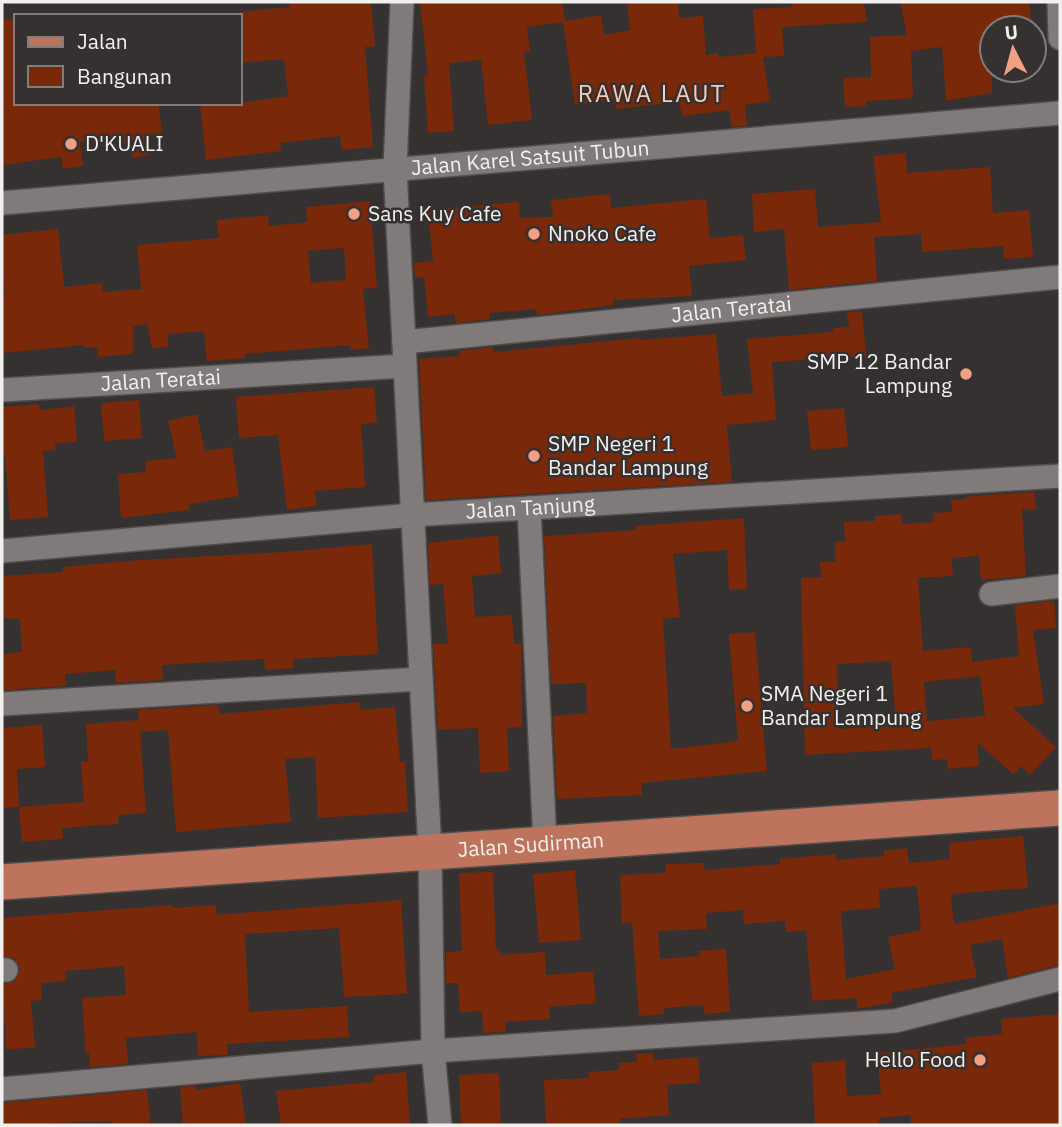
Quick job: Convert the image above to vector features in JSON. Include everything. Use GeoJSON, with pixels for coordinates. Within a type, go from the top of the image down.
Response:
{"type":"FeatureCollection","features":[{"type":"Feature","properties":{"kind":"main road","name":"Jalan Sudirman"},"geometry":{"type":"LineString","coordinates":[[2,882],[1060,808]]}},
{"type":"Feature","properties":{"kind":"street"},"geometry":{"type":"LineString","coordinates":[[402,2],[395,169],[430,852],[433,1051],[440,1125]]}},
{"type":"Feature","properties":{"kind":"street"},"geometry":{"type":"LineString","coordinates":[[1059,2],[1060,38]]}},
{"type":"Feature","properties":{"kind":"street","name":"Jalan Karel Satsuit Tubun"},"geometry":{"type":"LineString","coordinates":[[2,203],[1060,113]]}},
{"type":"Feature","properties":{"kind":"street","name":"Jalan Teratai"},"geometry":{"type":"LineString","coordinates":[[404,342],[1060,277]]}},
{"type":"Feature","properties":{"kind":"street","name":"Jalan Teratai"},"geometry":{"type":"LineString","coordinates":[[2,390],[405,366]]}},
{"type":"Feature","properties":{"kind":"street","name":"Jalan Tanjung"},"geometry":{"type":"LineString","coordinates":[[2,551],[412,515],[1060,476]]}},
{"type":"Feature","properties":{"kind":"street"},"geometry":{"type":"LineString","coordinates":[[529,508],[545,844]]}},
{"type":"Feature","properties":{"kind":"street"},"geometry":{"type":"LineString","coordinates":[[991,594],[1060,586]]}},
{"type":"Feature","properties":{"kind":"street"},"geometry":{"type":"LineString","coordinates":[[2,704],[421,679]]}},
{"type":"Feature","properties":{"kind":"street"},"geometry":{"type":"LineString","coordinates":[[2,1089],[433,1051],[895,1021],[1060,979]]}},
{"type":"Feature","properties":{"kind":"building"},"geometry":{"type":"Polygon","coordinates":[[[289,2],[371,2],[375,46],[365,47],[373,147],[342,150],[340,136],[280,143],[281,151],[206,160],[200,105],[242,105],[242,103],[288,96],[284,59],[242,63],[240,12],[290,7],[289,2]]]}},
{"type":"Feature","properties":{"kind":"building"},"geometry":{"type":"Polygon","coordinates":[[[420,2],[562,2],[565,21],[601,15],[604,35],[630,30],[627,2],[678,2],[679,18],[703,16],[706,55],[718,53],[719,57],[756,53],[753,9],[792,7],[792,2],[864,2],[867,22],[782,27],[784,56],[763,57],[770,101],[745,105],[747,126],[732,127],[729,110],[682,116],[679,102],[616,109],[615,99],[575,105],[563,22],[527,27],[530,51],[524,52],[532,120],[488,125],[481,60],[449,63],[454,131],[428,133],[424,76],[428,76],[420,2]]]}},
{"type":"Feature","properties":{"kind":"building"},"geometry":{"type":"Polygon","coordinates":[[[900,2],[1029,2],[1030,14],[978,14],[978,84],[992,84],[992,93],[946,101],[942,47],[911,51],[913,98],[866,101],[866,106],[845,107],[843,78],[871,77],[870,37],[907,35],[900,2]]]}},
{"type":"Feature","properties":{"kind":"building"},"geometry":{"type":"Polygon","coordinates":[[[14,19],[14,105],[158,105],[162,133],[148,135],[150,155],[132,158],[130,142],[118,143],[118,137],[80,142],[83,166],[63,169],[61,157],[2,165],[2,20],[14,19]]]}},
{"type":"Feature","properties":{"kind":"building"},"geometry":{"type":"Polygon","coordinates":[[[906,153],[907,173],[990,167],[993,213],[1029,210],[1033,257],[1004,259],[1003,246],[922,252],[921,234],[874,237],[877,281],[789,290],[784,229],[754,232],[752,194],[815,189],[818,227],[881,222],[873,156],[906,153]]]}},
{"type":"Feature","properties":{"kind":"building"},"geometry":{"type":"Polygon","coordinates":[[[610,194],[611,208],[706,199],[710,238],[743,235],[746,260],[689,266],[692,296],[613,300],[613,305],[537,315],[536,309],[489,313],[490,319],[456,323],[454,314],[428,317],[424,277],[415,278],[414,263],[433,261],[428,210],[519,202],[520,218],[553,217],[551,200],[610,194]]]}},
{"type":"Feature","properties":{"kind":"building"},"geometry":{"type":"Polygon","coordinates":[[[370,201],[377,288],[363,289],[369,348],[351,350],[350,345],[245,354],[245,358],[207,361],[204,331],[167,334],[169,347],[152,348],[147,324],[133,326],[133,354],[98,357],[97,347],[85,348],[85,345],[2,353],[2,297],[5,296],[2,235],[58,229],[64,287],[102,283],[103,292],[141,289],[137,245],[219,238],[217,220],[268,215],[269,226],[307,222],[306,207],[370,201]],[[344,248],[308,251],[311,283],[346,280],[344,248]]]}},
{"type":"Feature","properties":{"kind":"building","name":"SMP Negeri 1 Bandar Lampung"},"geometry":{"type":"Polygon","coordinates":[[[862,311],[866,356],[772,362],[776,420],[727,425],[732,482],[426,500],[419,359],[460,356],[459,351],[493,347],[494,352],[640,338],[716,334],[722,396],[753,393],[747,339],[833,332],[833,328],[849,327],[847,312],[862,311]]]}},
{"type":"Feature","properties":{"kind":"building"},"geometry":{"type":"Polygon","coordinates":[[[374,387],[377,422],[361,424],[365,487],[315,491],[317,506],[287,510],[278,435],[239,438],[236,397],[374,387]]]}},
{"type":"Feature","properties":{"kind":"building"},"geometry":{"type":"Polygon","coordinates":[[[139,400],[142,438],[104,441],[101,403],[139,400]]]}},
{"type":"Feature","properties":{"kind":"building"},"geometry":{"type":"Polygon","coordinates":[[[39,404],[39,410],[74,406],[77,442],[55,443],[56,450],[43,451],[48,517],[10,520],[5,454],[2,454],[2,407],[39,404]]]}},
{"type":"Feature","properties":{"kind":"building"},"geometry":{"type":"Polygon","coordinates":[[[844,408],[848,447],[811,450],[807,411],[844,408]]]}},
{"type":"Feature","properties":{"kind":"building"},"geometry":{"type":"Polygon","coordinates":[[[197,414],[205,451],[232,447],[239,496],[189,504],[189,510],[121,518],[118,474],[146,472],[145,461],[177,458],[168,421],[197,414]]]}},
{"type":"Feature","properties":{"kind":"building"},"geometry":{"type":"Polygon","coordinates":[[[1034,492],[1036,509],[1022,510],[1026,576],[981,580],[979,556],[951,558],[953,576],[918,578],[923,651],[971,647],[972,662],[1019,656],[1015,605],[1054,601],[1056,628],[1033,630],[1044,704],[1013,708],[1056,747],[1030,775],[1021,766],[1013,774],[977,742],[979,766],[948,769],[947,759],[932,760],[931,748],[805,755],[801,578],[821,577],[820,562],[835,562],[835,541],[845,541],[844,522],[875,521],[875,516],[901,514],[902,524],[934,522],[933,513],[952,512],[951,500],[967,499],[967,496],[1034,492]],[[891,661],[837,664],[839,729],[896,725],[891,661]],[[980,676],[924,682],[927,721],[985,716],[980,676]]]}},
{"type":"Feature","properties":{"kind":"building"},"geometry":{"type":"Polygon","coordinates":[[[744,518],[747,589],[729,590],[727,550],[673,554],[680,617],[663,619],[671,749],[738,741],[729,634],[755,632],[767,771],[641,783],[642,795],[557,799],[553,716],[587,713],[586,683],[551,684],[544,536],[637,530],[636,526],[744,518]]]}},
{"type":"Feature","properties":{"kind":"building"},"geometry":{"type":"Polygon","coordinates":[[[498,535],[501,573],[472,576],[475,617],[512,615],[514,644],[521,643],[522,727],[507,728],[509,771],[480,773],[478,728],[438,730],[433,644],[448,644],[443,584],[430,585],[428,543],[498,535]]]}},
{"type":"Feature","properties":{"kind":"building"},"geometry":{"type":"Polygon","coordinates":[[[372,544],[378,654],[293,659],[293,668],[265,670],[264,659],[162,665],[163,680],[116,683],[115,670],[65,674],[66,686],[2,690],[2,654],[22,652],[20,619],[2,618],[2,576],[63,572],[63,567],[140,560],[372,544]]]}},
{"type":"Feature","properties":{"kind":"building"},"geometry":{"type":"Polygon","coordinates":[[[360,702],[360,710],[395,707],[400,762],[405,762],[408,812],[318,818],[315,757],[285,759],[291,822],[176,832],[168,730],[140,732],[146,813],[118,815],[119,824],[62,828],[63,839],[22,842],[19,807],[84,802],[81,762],[88,762],[86,724],[139,720],[138,710],[218,705],[219,714],[360,702]]]}},
{"type":"Feature","properties":{"kind":"building"},"geometry":{"type":"Polygon","coordinates":[[[42,725],[45,767],[17,769],[19,807],[2,808],[2,728],[42,725]]]}},
{"type":"Feature","properties":{"kind":"building"},"geometry":{"type":"Polygon","coordinates":[[[1023,836],[1028,888],[951,894],[954,924],[1060,903],[1060,965],[1008,978],[1002,939],[970,945],[977,977],[891,993],[893,1002],[858,1009],[856,998],[812,1001],[806,930],[786,932],[785,921],[744,924],[743,910],[706,913],[707,929],[658,931],[660,959],[700,956],[699,951],[726,949],[730,1012],[704,1014],[703,1005],[664,1008],[664,1014],[639,1016],[632,922],[622,923],[620,875],[666,873],[666,864],[704,863],[704,870],[780,864],[780,859],[836,854],[836,860],[884,856],[884,851],[907,848],[909,863],[950,859],[949,843],[1023,836]],[[917,886],[879,889],[880,908],[841,911],[846,979],[895,969],[888,937],[921,930],[917,886]]]}},
{"type":"Feature","properties":{"kind":"building"},"geometry":{"type":"Polygon","coordinates":[[[575,870],[581,940],[539,943],[533,874],[575,870]]]}},
{"type":"Feature","properties":{"kind":"building"},"geometry":{"type":"Polygon","coordinates":[[[493,872],[496,949],[500,948],[500,955],[545,952],[546,975],[593,971],[596,1003],[549,1007],[550,1019],[505,1022],[506,1032],[483,1033],[482,1011],[460,1012],[458,983],[446,983],[446,952],[462,951],[459,873],[493,872]]]}},
{"type":"Feature","properties":{"kind":"building"},"geometry":{"type":"Polygon","coordinates":[[[401,900],[407,994],[344,997],[339,928],[245,934],[249,1012],[347,1006],[349,1037],[227,1044],[228,1055],[198,1056],[197,1032],[126,1038],[128,1064],[90,1067],[89,1053],[86,1054],[82,998],[126,995],[124,966],[65,971],[66,981],[41,983],[42,1000],[31,1001],[35,1047],[6,1050],[3,984],[14,982],[20,969],[14,958],[2,956],[2,918],[172,905],[172,908],[216,905],[217,915],[401,900]]]}},
{"type":"Feature","properties":{"kind":"building"},"geometry":{"type":"Polygon","coordinates":[[[1060,1014],[1060,1125],[911,1125],[911,1115],[879,1118],[879,1125],[815,1125],[812,1063],[845,1060],[847,1096],[881,1094],[877,1053],[967,1044],[966,1038],[1002,1034],[1001,1019],[1060,1014]]]}},
{"type":"Feature","properties":{"kind":"building"},"geometry":{"type":"Polygon","coordinates":[[[653,1053],[653,1060],[698,1057],[700,1083],[667,1085],[669,1115],[620,1119],[620,1125],[546,1125],[544,1080],[589,1078],[589,1072],[619,1070],[619,1063],[637,1062],[636,1054],[653,1053]]]}},
{"type":"Feature","properties":{"kind":"building"},"geometry":{"type":"Polygon","coordinates":[[[406,1072],[410,1125],[281,1125],[276,1091],[374,1082],[374,1075],[406,1072]]]}},
{"type":"Feature","properties":{"kind":"building"},"geometry":{"type":"Polygon","coordinates":[[[499,1073],[501,1125],[461,1125],[459,1075],[499,1073]]]}},
{"type":"Feature","properties":{"kind":"building"},"geometry":{"type":"Polygon","coordinates":[[[240,1083],[246,1125],[183,1125],[180,1087],[195,1086],[195,1090],[240,1083]]]}},
{"type":"Feature","properties":{"kind":"building"},"geometry":{"type":"Polygon","coordinates":[[[147,1090],[151,1125],[112,1125],[111,1121],[3,1125],[2,1103],[147,1090]]]}},
{"type":"Feature","properties":{"kind":"place","name":"D'KUALI"},"geometry":{"type":"Point","coordinates":[71,144]}},
{"type":"Feature","properties":{"kind":"place","name":"Sans Kuy Cafe"},"geometry":{"type":"Point","coordinates":[354,214]}},
{"type":"Feature","properties":{"kind":"place","name":"Nnoko Cafe"},"geometry":{"type":"Point","coordinates":[534,234]}},
{"type":"Feature","properties":{"kind":"place","name":"SMP 12 Bandar Lampung"},"geometry":{"type":"Point","coordinates":[966,374]}},
{"type":"Feature","properties":{"kind":"place","name":"SMP Negeri 1 Bandar Lampung"},"geometry":{"type":"Point","coordinates":[534,456]}},
{"type":"Feature","properties":{"kind":"place","name":"SMA Negeri 1 Bandar Lampung"},"geometry":{"type":"Point","coordinates":[747,706]}},
{"type":"Feature","properties":{"kind":"place","name":"Hello Food"},"geometry":{"type":"Point","coordinates":[980,1060]}},
{"type":"Feature","properties":{"kind":"district","name":"RAWA LAUT"},"geometry":{"type":"Point","coordinates":[652,94]}}]}
